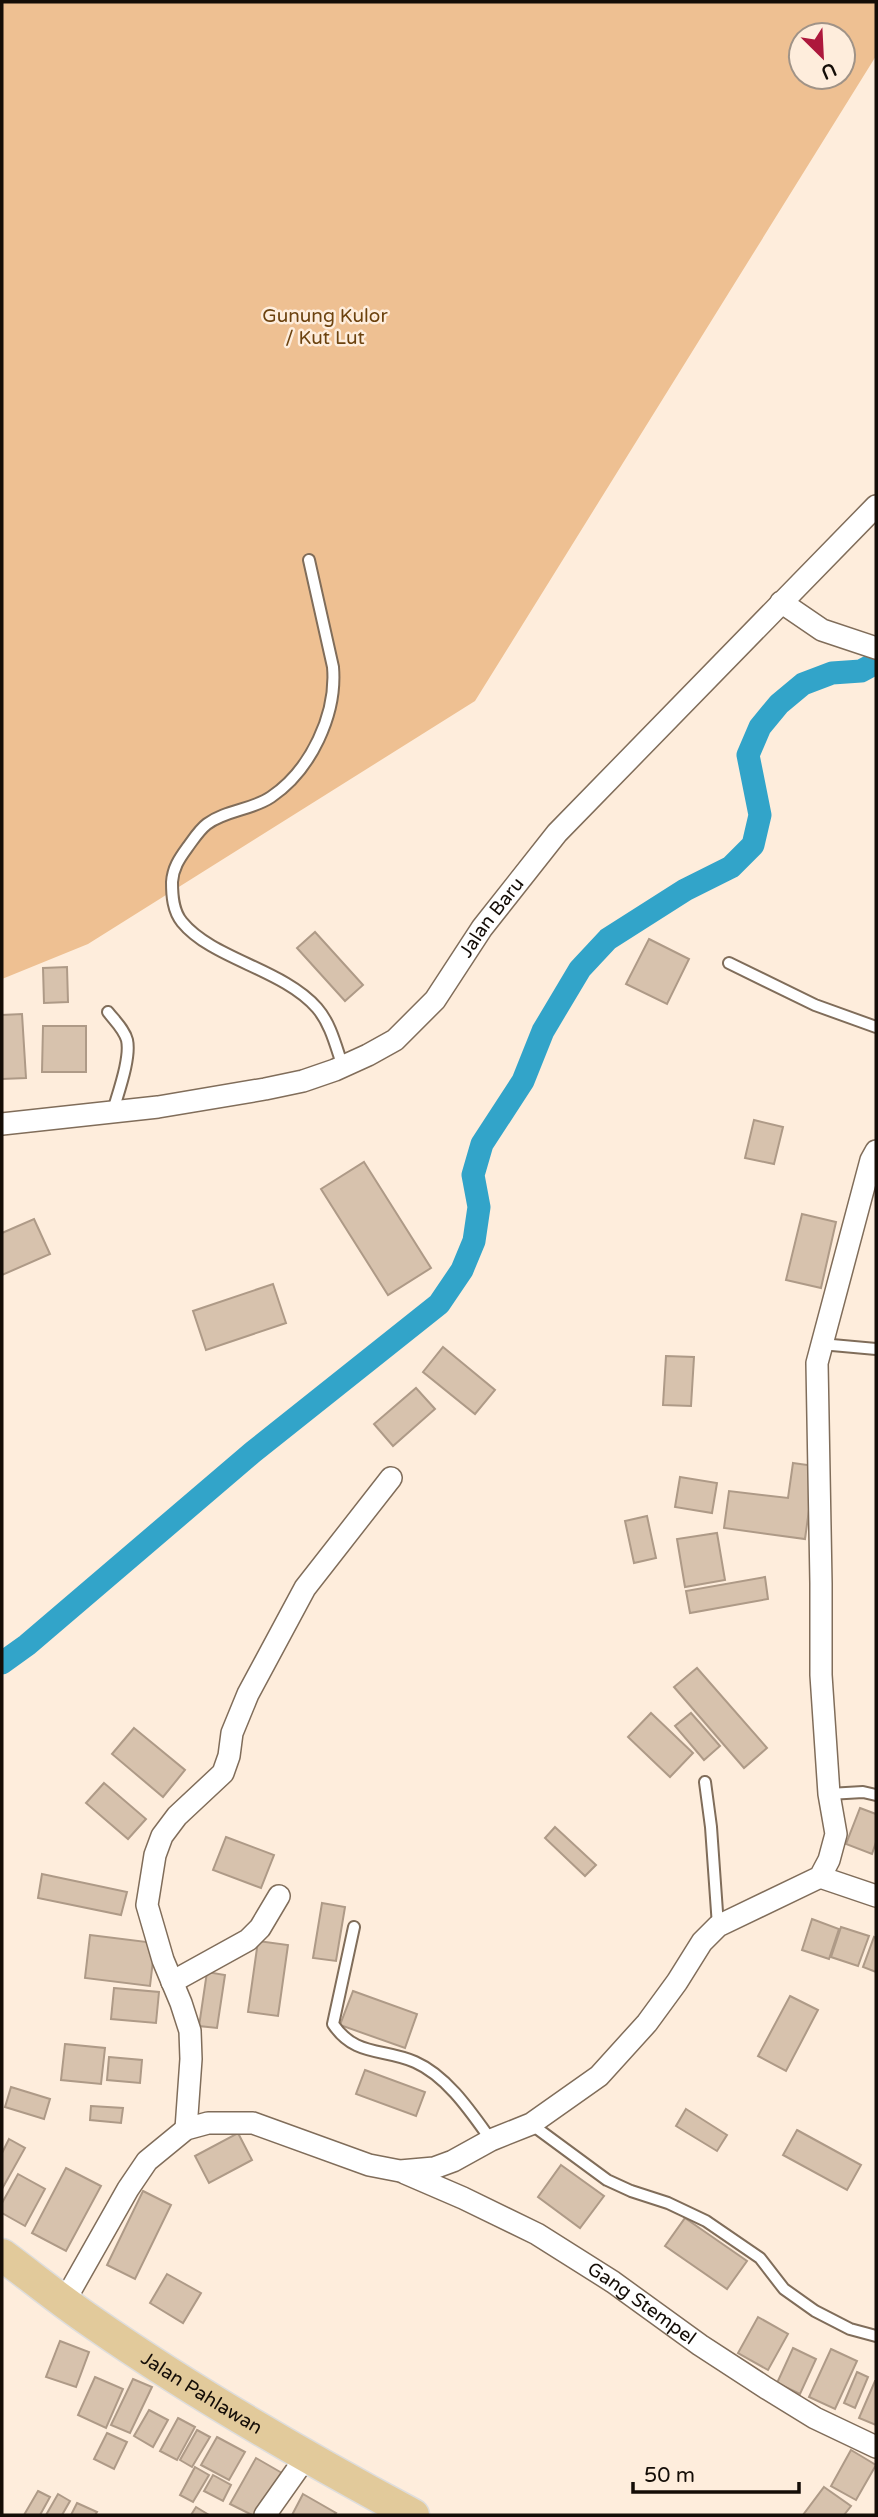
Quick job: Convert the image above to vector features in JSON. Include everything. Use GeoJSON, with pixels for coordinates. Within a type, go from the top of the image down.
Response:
{"type":"FeatureCollection","features":[{"type":"Feature","properties":{"kind":"main road","name":"Jalan Pahlawan"},"geometry":{"type":"LineString","coordinates":[[2,2255],[92,2322],[306,2457],[413,2515]]}},
{"type":"Feature","properties":{"kind":"street","name":"Jalan Baru"},"geometry":{"type":"LineString","coordinates":[[2,1124],[158,1107],[303,1081],[343,1067],[395,1040],[422,1014],[450,978],[482,928],[557,833],[876,506]]}},
{"type":"Feature","properties":{"kind":"street"},"geometry":{"type":"LineString","coordinates":[[781,602],[822,630],[876,648]]}},
{"type":"Feature","properties":{"kind":"street"},"geometry":{"type":"LineString","coordinates":[[64,2302],[128,2189],[147,2161],[186,2129],[208,2123],[253,2123],[369,2165],[400,2171],[434,2168],[453,2161],[491,2140],[531,2124],[599,2076],[647,2023],[702,1942],[718,1926],[820,1877],[830,1860],[836,1833],[829,1794],[821,1675],[817,1363],[876,1151]]}},
{"type":"Feature","properties":{"kind":"street"},"geometry":{"type":"LineString","coordinates":[[186,2129],[191,2059],[190,2031],[163,1960],[147,1905],[155,1855],[162,1836],[177,1816],[223,1773],[229,1756],[232,1733],[248,1694],[305,1588],[391,1478]]}},
{"type":"Feature","properties":{"kind":"street"},"geometry":{"type":"LineString","coordinates":[[820,1877],[876,1896]]}},
{"type":"Feature","properties":{"kind":"street"},"geometry":{"type":"LineString","coordinates":[[172,1982],[248,1940],[260,1927],[279,1896]]}},
{"type":"Feature","properties":{"kind":"street","name":"Gang Stempel"},"geometry":{"type":"LineString","coordinates":[[400,2171],[463,2198],[537,2235],[613,2282],[700,2345],[766,2388],[815,2417],[876,2447]]}},
{"type":"Feature","properties":{"kind":"street"},"geometry":{"type":"LineString","coordinates":[[265,2515],[306,2457]]}},
{"type":"Feature","properties":{"kind":"lane"},"geometry":{"type":"LineString","coordinates":[[309,559],[333,667],[334,685],[327,720],[297,773],[284,786],[271,797],[206,824],[196,835],[174,867],[173,898],[175,910],[183,923],[202,939],[275,978],[317,1008],[326,1021],[343,1067]]}},
{"type":"Feature","properties":{"kind":"lane"},"geometry":{"type":"LineString","coordinates":[[729,963],[815,1005],[876,1027]]}},
{"type":"Feature","properties":{"kind":"lane"},"geometry":{"type":"LineString","coordinates":[[108,1012],[128,1041],[113,1111]]}},
{"type":"Feature","properties":{"kind":"lane"},"geometry":{"type":"LineString","coordinates":[[821,1344],[876,1349]]}},
{"type":"Feature","properties":{"kind":"lane"},"geometry":{"type":"LineString","coordinates":[[705,1782],[718,1926]]}},
{"type":"Feature","properties":{"kind":"lane"},"geometry":{"type":"LineString","coordinates":[[829,1794],[863,1792],[876,1795]]}},
{"type":"Feature","properties":{"kind":"lane"},"geometry":{"type":"LineString","coordinates":[[354,1927],[333,2024],[340,2035],[352,2045],[416,2062],[469,2110],[491,2140]]}},
{"type":"Feature","properties":{"kind":"lane"},"geometry":{"type":"LineString","coordinates":[[531,2124],[607,2180],[706,2221],[760,2258],[784,2289],[815,2311],[850,2329],[876,2336]]}},
{"type":"Feature","properties":{"kind":"green space","name":"Gunung Kulor / Kut Lut"},"geometry":{"type":"Polygon","coordinates":[[[2,2],[876,2],[876,56],[857,87],[857,21],[787,21],[787,91],[854,91],[475,701],[88,944],[2,979],[2,2]]]}},
{"type":"Feature","properties":{"kind":"building"},"geometry":{"type":"Polygon","coordinates":[[[315,932],[363,985],[345,1001],[297,948],[315,932]]]}},
{"type":"Feature","properties":{"kind":"building"},"geometry":{"type":"Polygon","coordinates":[[[649,939],[689,959],[667,1004],[626,984],[649,939]]]}},
{"type":"Feature","properties":{"kind":"building"},"geometry":{"type":"Polygon","coordinates":[[[67,967],[68,1002],[44,1003],[43,968],[67,967]]]}},
{"type":"Feature","properties":{"kind":"building"},"geometry":{"type":"Polygon","coordinates":[[[22,1014],[26,1078],[2,1079],[2,1015],[22,1014]]]}},
{"type":"Feature","properties":{"kind":"building"},"geometry":{"type":"Polygon","coordinates":[[[43,1026],[86,1026],[86,1072],[42,1072],[43,1026]]]}},
{"type":"Feature","properties":{"kind":"building"},"geometry":{"type":"Polygon","coordinates":[[[754,1120],[783,1127],[774,1164],[745,1158],[754,1120]]]}},
{"type":"Feature","properties":{"kind":"building"},"geometry":{"type":"Polygon","coordinates":[[[364,1162],[431,1268],[388,1295],[321,1189],[364,1162]]]}},
{"type":"Feature","properties":{"kind":"building"},"geometry":{"type":"Polygon","coordinates":[[[802,1214],[836,1222],[821,1288],[786,1280],[802,1214]]]}},
{"type":"Feature","properties":{"kind":"building"},"geometry":{"type":"Polygon","coordinates":[[[34,1219],[50,1254],[2,1275],[2,1233],[34,1219]]]}},
{"type":"Feature","properties":{"kind":"building"},"geometry":{"type":"Polygon","coordinates":[[[273,1284],[286,1323],[206,1350],[193,1311],[273,1284]]]}},
{"type":"Feature","properties":{"kind":"building"},"geometry":{"type":"Polygon","coordinates":[[[443,1347],[495,1390],[475,1414],[423,1372],[443,1347]]]}},
{"type":"Feature","properties":{"kind":"building"},"geometry":{"type":"Polygon","coordinates":[[[666,1356],[694,1357],[691,1406],[663,1405],[666,1356]]]}},
{"type":"Feature","properties":{"kind":"building"},"geometry":{"type":"Polygon","coordinates":[[[416,1388],[435,1409],[393,1446],[374,1424],[416,1388]]]}},
{"type":"Feature","properties":{"kind":"building"},"geometry":{"type":"Polygon","coordinates":[[[793,1463],[815,1466],[805,1539],[724,1528],[729,1491],[788,1498],[793,1463]]]}},
{"type":"Feature","properties":{"kind":"building"},"geometry":{"type":"Polygon","coordinates":[[[680,1477],[717,1483],[712,1513],[675,1507],[680,1477]]]}},
{"type":"Feature","properties":{"kind":"building"},"geometry":{"type":"Polygon","coordinates":[[[647,1516],[656,1558],[634,1563],[625,1521],[647,1516]]]}},
{"type":"Feature","properties":{"kind":"building"},"geometry":{"type":"Polygon","coordinates":[[[717,1533],[725,1580],[685,1587],[677,1539],[717,1533]]]}},
{"type":"Feature","properties":{"kind":"building"},"geometry":{"type":"Polygon","coordinates":[[[765,1577],[768,1599],[690,1613],[686,1591],[765,1577]]]}},
{"type":"Feature","properties":{"kind":"building"},"geometry":{"type":"Polygon","coordinates":[[[697,1668],[767,1748],[744,1768],[674,1687],[697,1668]]]}},
{"type":"Feature","properties":{"kind":"building"},"geometry":{"type":"Polygon","coordinates":[[[651,1713],[693,1753],[670,1777],[628,1737],[651,1713]]]}},
{"type":"Feature","properties":{"kind":"building"},"geometry":{"type":"Polygon","coordinates":[[[691,1713],[720,1746],[704,1760],[675,1726],[691,1713]]]}},
{"type":"Feature","properties":{"kind":"building"},"geometry":{"type":"Polygon","coordinates":[[[134,1728],[185,1770],[163,1797],[112,1754],[134,1728]]]}},
{"type":"Feature","properties":{"kind":"building"},"geometry":{"type":"Polygon","coordinates":[[[104,1783],[146,1819],[128,1839],[86,1803],[104,1783]]]}},
{"type":"Feature","properties":{"kind":"building"},"geometry":{"type":"Polygon","coordinates":[[[860,1808],[876,1814],[876,1842],[872,1854],[846,1844],[860,1808]]]}},
{"type":"Feature","properties":{"kind":"building"},"geometry":{"type":"Polygon","coordinates":[[[555,1827],[596,1865],[585,1876],[545,1838],[555,1827]]]}},
{"type":"Feature","properties":{"kind":"building"},"geometry":{"type":"Polygon","coordinates":[[[226,1837],[274,1855],[261,1888],[213,1870],[226,1837]]]}},
{"type":"Feature","properties":{"kind":"building"},"geometry":{"type":"Polygon","coordinates":[[[42,1874],[127,1892],[121,1915],[38,1898],[42,1874]]]}},
{"type":"Feature","properties":{"kind":"building"},"geometry":{"type":"Polygon","coordinates":[[[322,1903],[345,1907],[336,1961],[313,1958],[322,1903]]]}},
{"type":"Feature","properties":{"kind":"building"},"geometry":{"type":"Polygon","coordinates":[[[812,1919],[839,1929],[829,1959],[802,1950],[812,1919]]]}},
{"type":"Feature","properties":{"kind":"building"},"geometry":{"type":"Polygon","coordinates":[[[841,1927],[869,1936],[858,1966],[831,1957],[841,1927]]]}},
{"type":"Feature","properties":{"kind":"building"},"geometry":{"type":"Polygon","coordinates":[[[90,1935],[155,1943],[150,1986],[85,1978],[90,1935]]]}},
{"type":"Feature","properties":{"kind":"building"},"geometry":{"type":"Polygon","coordinates":[[[874,1937],[876,1938],[876,1972],[863,1967],[874,1937]]]}},
{"type":"Feature","properties":{"kind":"building"},"geometry":{"type":"Polygon","coordinates":[[[258,1941],[288,1945],[278,2016],[248,2012],[258,1941]]]}},
{"type":"Feature","properties":{"kind":"building"},"geometry":{"type":"Polygon","coordinates":[[[207,1972],[225,1975],[217,2028],[199,2026],[207,1972]]]}},
{"type":"Feature","properties":{"kind":"building"},"geometry":{"type":"Polygon","coordinates":[[[114,1988],[159,1992],[156,2023],[111,2019],[114,1988]]]}},
{"type":"Feature","properties":{"kind":"building"},"geometry":{"type":"Polygon","coordinates":[[[353,1991],[417,2014],[405,2048],[340,2025],[353,1991]]]}},
{"type":"Feature","properties":{"kind":"building"},"geometry":{"type":"Polygon","coordinates":[[[790,1996],[818,2010],[786,2071],[758,2056],[790,1996]]]}},
{"type":"Feature","properties":{"kind":"building"},"geometry":{"type":"Polygon","coordinates":[[[65,2044],[105,2048],[101,2084],[61,2080],[65,2044]]]}},
{"type":"Feature","properties":{"kind":"building"},"geometry":{"type":"Polygon","coordinates":[[[109,2057],[142,2060],[140,2083],[107,2080],[109,2057]]]}},
{"type":"Feature","properties":{"kind":"building"},"geometry":{"type":"Polygon","coordinates":[[[365,2070],[425,2092],[416,2116],[356,2094],[365,2070]]]}},
{"type":"Feature","properties":{"kind":"building"},"geometry":{"type":"Polygon","coordinates":[[[11,2087],[50,2099],[44,2119],[5,2107],[11,2087]]]}},
{"type":"Feature","properties":{"kind":"building"},"geometry":{"type":"Polygon","coordinates":[[[91,2106],[123,2108],[121,2123],[90,2120],[91,2106]]]}},
{"type":"Feature","properties":{"kind":"building"},"geometry":{"type":"Polygon","coordinates":[[[686,2109],[727,2135],[717,2151],[676,2126],[686,2109]]]}},
{"type":"Feature","properties":{"kind":"building"},"geometry":{"type":"Polygon","coordinates":[[[797,2130],[861,2165],[847,2190],[783,2155],[797,2130]]]}},
{"type":"Feature","properties":{"kind":"building"},"geometry":{"type":"Polygon","coordinates":[[[238,2133],[252,2160],[209,2183],[195,2156],[238,2133]]]}},
{"type":"Feature","properties":{"kind":"building"},"geometry":{"type":"Polygon","coordinates":[[[9,2139],[25,2148],[2,2189],[2,2153],[9,2139]]]}},
{"type":"Feature","properties":{"kind":"building"},"geometry":{"type":"Polygon","coordinates":[[[561,2165],[604,2196],[580,2228],[538,2197],[561,2165]]]}},
{"type":"Feature","properties":{"kind":"building"},"geometry":{"type":"Polygon","coordinates":[[[66,2168],[101,2186],[66,2251],[32,2233],[66,2168]]]}},
{"type":"Feature","properties":{"kind":"building"},"geometry":{"type":"Polygon","coordinates":[[[18,2174],[45,2189],[25,2226],[2,2213],[2,2203],[18,2174]]]}},
{"type":"Feature","properties":{"kind":"building"},"geometry":{"type":"Polygon","coordinates":[[[143,2191],[171,2205],[135,2279],[107,2265],[143,2191]]]}},
{"type":"Feature","properties":{"kind":"building"},"geometry":{"type":"Polygon","coordinates":[[[685,2218],[747,2261],[727,2289],[665,2246],[685,2218]]]}},
{"type":"Feature","properties":{"kind":"building"},"geometry":{"type":"Polygon","coordinates":[[[167,2274],[201,2293],[183,2323],[150,2303],[167,2274]]]}},
{"type":"Feature","properties":{"kind":"building"},"geometry":{"type":"Polygon","coordinates":[[[758,2317],[788,2334],[768,2370],[738,2353],[758,2317]]]}},
{"type":"Feature","properties":{"kind":"building"},"geometry":{"type":"Polygon","coordinates":[[[60,2341],[89,2352],[76,2387],[46,2377],[60,2341]]]}},
{"type":"Feature","properties":{"kind":"building"},"geometry":{"type":"Polygon","coordinates":[[[793,2348],[816,2359],[800,2394],[777,2383],[793,2348]]]}},
{"type":"Feature","properties":{"kind":"building"},"geometry":{"type":"Polygon","coordinates":[[[831,2349],[857,2361],[835,2409],[809,2397],[831,2349]]]}},
{"type":"Feature","properties":{"kind":"building"},"geometry":{"type":"Polygon","coordinates":[[[857,2372],[868,2377],[855,2408],[844,2403],[857,2372]]]}},
{"type":"Feature","properties":{"kind":"building"},"geometry":{"type":"Polygon","coordinates":[[[95,2377],[123,2389],[106,2428],[78,2415],[95,2377]]]}},
{"type":"Feature","properties":{"kind":"building"},"geometry":{"type":"Polygon","coordinates":[[[133,2379],[152,2387],[130,2433],[111,2425],[133,2379]]]}},
{"type":"Feature","properties":{"kind":"building"},"geometry":{"type":"Polygon","coordinates":[[[876,2381],[876,2425],[859,2418],[876,2381]]]}},
{"type":"Feature","properties":{"kind":"building"},"geometry":{"type":"Polygon","coordinates":[[[149,2410],[168,2420],[153,2447],[134,2436],[149,2410]]]}},
{"type":"Feature","properties":{"kind":"building"},"geometry":{"type":"Polygon","coordinates":[[[178,2418],[195,2427],[177,2460],[160,2451],[178,2418]]]}},
{"type":"Feature","properties":{"kind":"building"},"geometry":{"type":"Polygon","coordinates":[[[197,2430],[210,2437],[192,2467],[180,2460],[197,2430]]]}},
{"type":"Feature","properties":{"kind":"building"},"geometry":{"type":"Polygon","coordinates":[[[107,2433],[127,2442],[114,2469],[94,2459],[107,2433]]]}},
{"type":"Feature","properties":{"kind":"building"},"geometry":{"type":"Polygon","coordinates":[[[217,2437],[245,2452],[229,2480],[201,2465],[217,2437]]]}},
{"type":"Feature","properties":{"kind":"building"},"geometry":{"type":"Polygon","coordinates":[[[851,2450],[876,2465],[856,2500],[831,2486],[851,2450]]]}},
{"type":"Feature","properties":{"kind":"building"},"geometry":{"type":"Polygon","coordinates":[[[256,2458],[282,2473],[258,2515],[252,2515],[230,2504],[256,2458]]]}},
{"type":"Feature","properties":{"kind":"building"},"geometry":{"type":"Polygon","coordinates":[[[195,2467],[209,2475],[193,2502],[180,2495],[195,2467]]]}},
{"type":"Feature","properties":{"kind":"building"},"geometry":{"type":"Polygon","coordinates":[[[213,2475],[231,2485],[223,2501],[204,2491],[213,2475]]]}},
{"type":"Feature","properties":{"kind":"building"},"geometry":{"type":"Polygon","coordinates":[[[824,2487],[851,2506],[844,2515],[803,2515],[824,2487]]]}},
{"type":"Feature","properties":{"kind":"building"},"geometry":{"type":"Polygon","coordinates":[[[38,2491],[50,2497],[40,2515],[24,2515],[38,2491]]]}},
{"type":"Feature","properties":{"kind":"building"},"geometry":{"type":"Polygon","coordinates":[[[58,2494],[70,2501],[62,2515],[46,2515],[58,2494]]]}},
{"type":"Feature","properties":{"kind":"building"},"geometry":{"type":"Polygon","coordinates":[[[303,2494],[336,2513],[292,2515],[303,2494]]]}},
{"type":"Feature","properties":{"kind":"building"},"geometry":{"type":"Polygon","coordinates":[[[77,2503],[97,2512],[95,2515],[71,2515],[77,2503]]]}},
{"type":"Feature","properties":{"kind":"building"},"geometry":{"type":"Polygon","coordinates":[[[196,2507],[209,2515],[191,2515],[196,2507]]]}},
{"type":"Feature","properties":{"kind":"waterway"},"geometry":{"type":"LineString","coordinates":[[2,1663],[27,1645],[253,1452],[439,1304],[462,1270],[474,1241],[479,1207],[473,1175],[482,1144],[523,1081],[543,1031],[580,969],[608,939],[685,890],[731,867],[753,845],[760,815],[748,755],[760,727],[779,704],[803,684],[832,673],[861,671],[876,663]]}}]}
